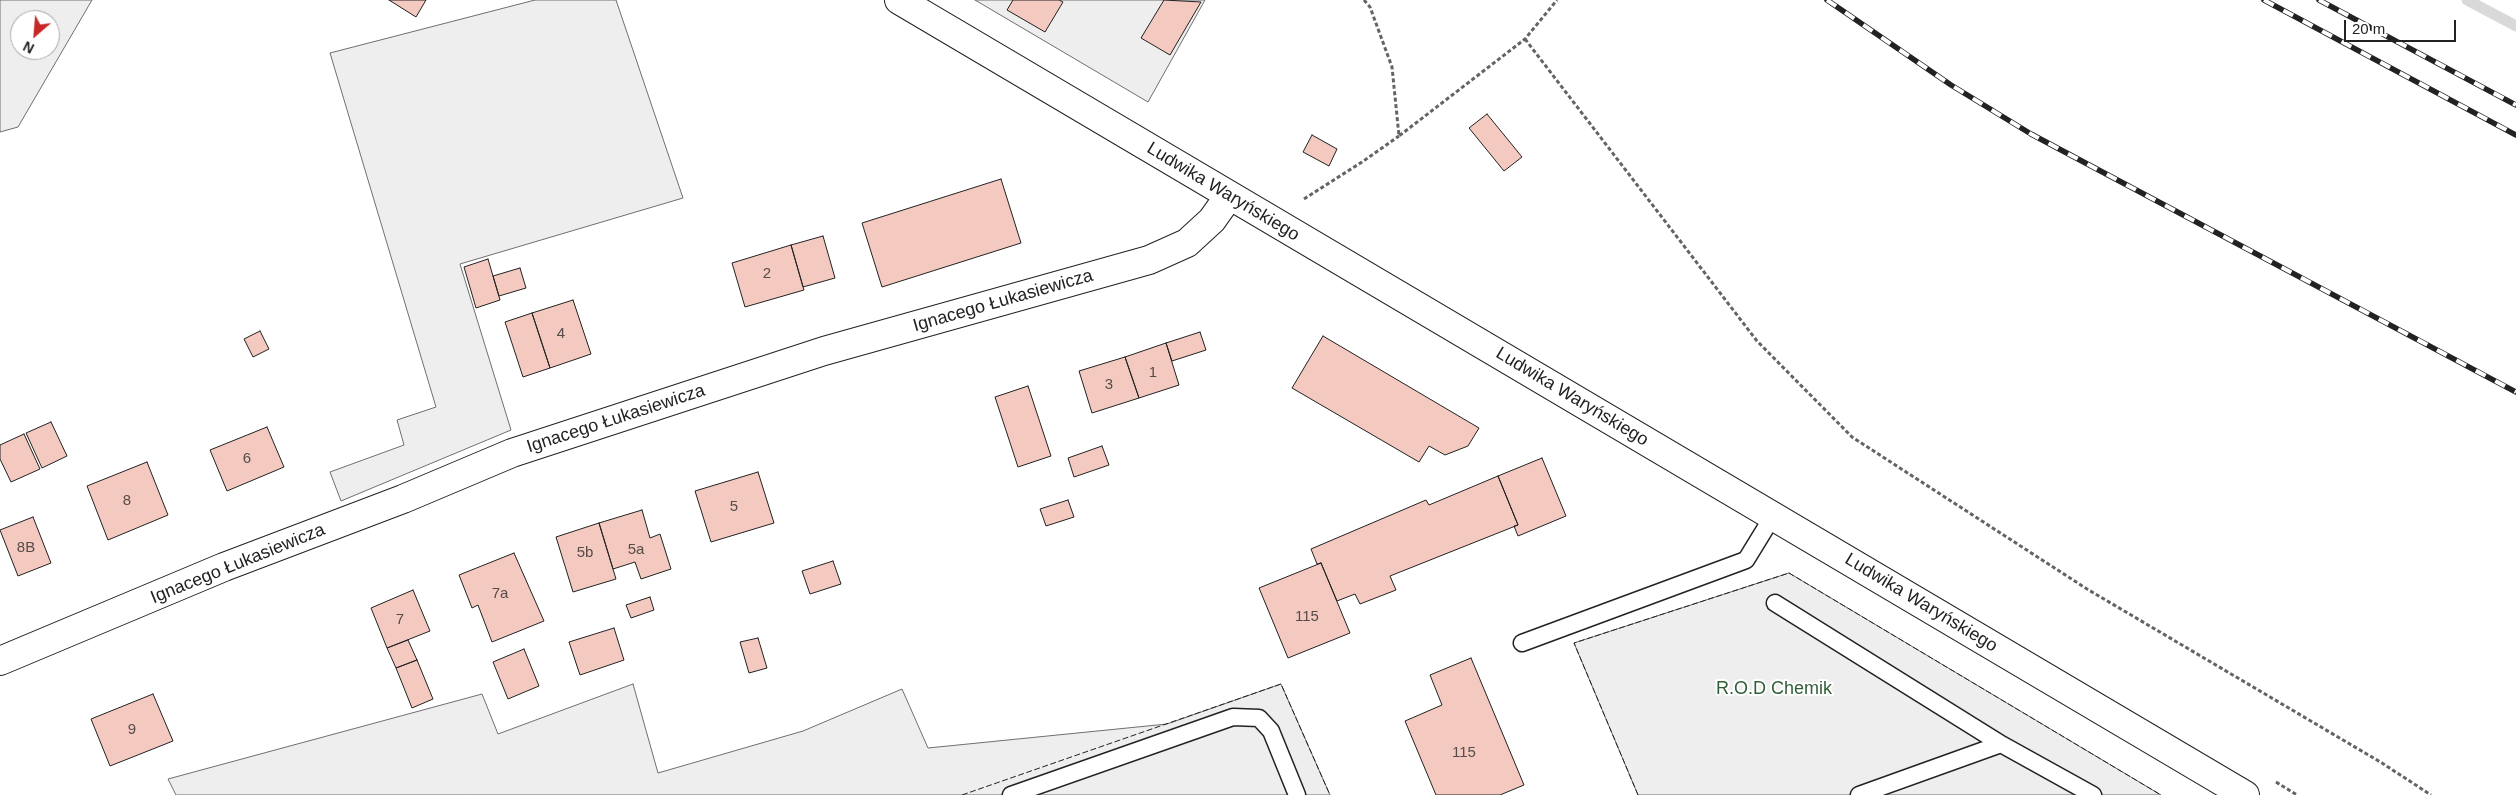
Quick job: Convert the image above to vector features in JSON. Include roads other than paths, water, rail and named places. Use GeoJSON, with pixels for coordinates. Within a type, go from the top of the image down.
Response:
{"type":"FeatureCollection","features":[{"type":"Feature","properties":{"kind":"street","name":"Ludwika Waryńskiego"},"geometry":{"type":"LineString","coordinates":[[899,0],[2245,795]]}},
{"type":"Feature","properties":{"kind":"street","name":"Ignacego Łukasiewicza"},"geometry":{"type":"LineString","coordinates":[[0,661],[224,567],[404,500],[512,453],[824,351],[1149,260],[1187,242],[1212,220],[1229,196]]}},
{"type":"Feature","properties":{"kind":"lane"},"geometry":{"type":"LineString","coordinates":[[1522,643],[1746,560],[1773,516]]}},
{"type":"Feature","properties":{"kind":"lane"},"geometry":{"type":"LineString","coordinates":[[1775,603],[2002,744],[2093,795]]}},
{"type":"Feature","properties":{"kind":"lane"},"geometry":{"type":"LineString","coordinates":[[1011,795],[1234,718],[1259,718],[1271,732],[1297,795]]}},
{"type":"Feature","properties":{"kind":"lane"},"geometry":{"type":"LineString","coordinates":[[1860,795],[2002,744]]}},
{"type":"Feature","properties":{"kind":"waterway"},"geometry":{"type":"LineString","coordinates":[[2467,0],[2516,26]]}},
{"type":"Feature","properties":{"kind":"railway"},"geometry":{"type":"LineString","coordinates":[[1827,0],[1951,85],[2031,134],[2516,392]]}},
{"type":"Feature","properties":{"kind":"railway"},"geometry":{"type":"LineString","coordinates":[[2264,0],[2516,135]]}},
{"type":"Feature","properties":{"kind":"railway"},"geometry":{"type":"LineString","coordinates":[[2319,0],[2516,105]]}},
{"type":"Feature","properties":{"kind":"park label","name":"R.O.D Chemik"},"geometry":{"type":"Point","coordinates":[1774,689]}}]}
